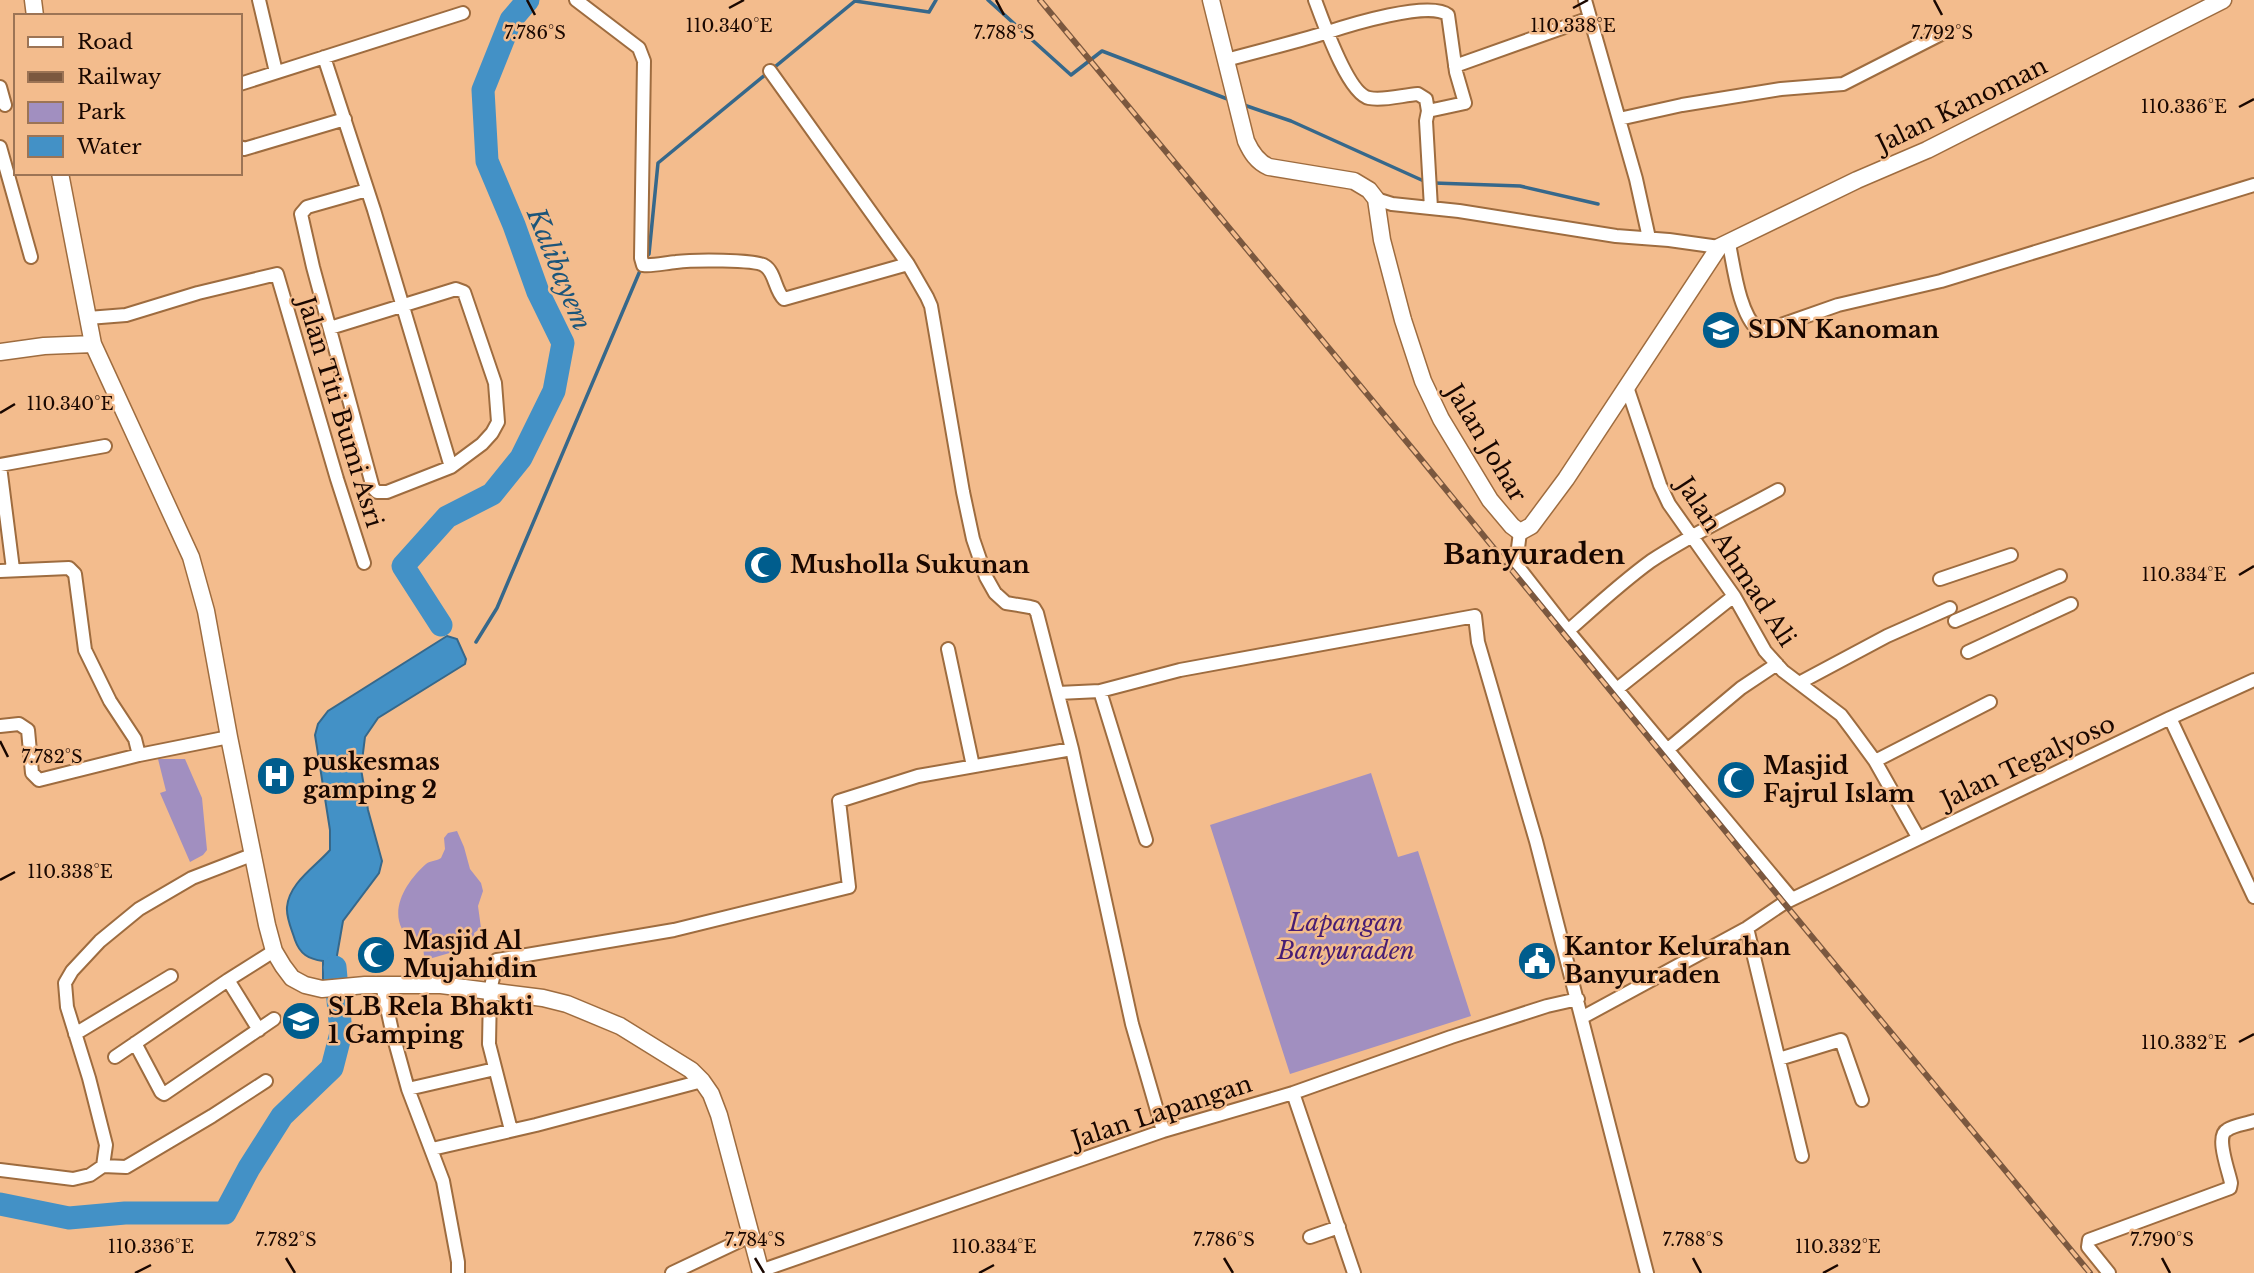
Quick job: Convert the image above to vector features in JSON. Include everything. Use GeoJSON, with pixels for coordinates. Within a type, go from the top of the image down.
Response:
{"type":"FeatureCollection","features":[{"type":"Feature","properties":{"kind":"street"},"geometry":{"type":"LineString","coordinates":[[259,0],[276,72]]}},
{"type":"Feature","properties":{"kind":"street"},"geometry":{"type":"LineString","coordinates":[[576,0],[630,40],[643,53],[643,263],[679,261],[764,264],[784,299],[908,264]]}},
{"type":"Feature","properties":{"kind":"street"},"geometry":{"type":"LineString","coordinates":[[1211,0],[1246,141],[1261,163],[1275,168],[1354,181],[1369,190],[1376,199],[1392,204],[1616,236],[1724,245],[1749,318],[1758,330],[1764,331],[1838,305],[1941,281],[2254,185]]}},
{"type":"Feature","properties":{"kind":"street"},"geometry":{"type":"LineString","coordinates":[[1315,0],[1350,82],[1361,95],[1376,99],[1418,94],[1426,99],[1431,208]]}},
{"type":"Feature","properties":{"kind":"street"},"geometry":{"type":"LineString","coordinates":[[1585,0],[1636,179],[1649,238]]}},
{"type":"Feature","properties":{"kind":"street","name":"Jalan Kanoman"},"geometry":{"type":"LineString","coordinates":[[1724,245],[1857,180],[1927,150],[2223,0]]}},
{"type":"Feature","properties":{"kind":"street"},"geometry":{"type":"LineString","coordinates":[[1226,60],[1328,32],[1416,3],[1437,7],[1446,12],[1451,28],[1455,66],[1465,103],[1427,111]]}},
{"type":"Feature","properties":{"kind":"street"},"geometry":{"type":"LineString","coordinates":[[242,83],[463,13]]}},
{"type":"Feature","properties":{"kind":"street"},"geometry":{"type":"LineString","coordinates":[[1455,66],[1590,18]]}},
{"type":"Feature","properties":{"kind":"street"},"geometry":{"type":"LineString","coordinates":[[1619,119],[1682,105],[1781,89],[1843,84],[1943,33]]}},
{"type":"Feature","properties":{"kind":"street"},"geometry":{"type":"LineString","coordinates":[[324,57],[451,467]]}},
{"type":"Feature","properties":{"kind":"street"},"geometry":{"type":"LineString","coordinates":[[770,71],[908,264],[931,306],[963,492],[974,539],[986,577],[995,593],[1006,603],[1034,608],[1040,622],[1072,749],[1132,1024],[1163,1131]]}},
{"type":"Feature","properties":{"kind":"street"},"geometry":{"type":"LineString","coordinates":[[0,87],[7,105]]}},
{"type":"Feature","properties":{"kind":"street"},"geometry":{"type":"LineString","coordinates":[[242,148],[345,120]]}},
{"type":"Feature","properties":{"kind":"street"},"geometry":{"type":"LineString","coordinates":[[0,147],[32,257]]}},
{"type":"Feature","properties":{"kind":"street"},"geometry":{"type":"LineString","coordinates":[[60,175],[93,344],[191,557],[206,611],[229,737],[274,951],[292,978],[322,989],[441,985],[543,998],[567,1004],[620,1026],[691,1070],[711,1094],[719,1115],[760,1272]]}},
{"type":"Feature","properties":{"kind":"street"},"geometry":{"type":"LineString","coordinates":[[330,328],[456,289],[464,292],[495,383],[498,422],[492,433],[451,467],[387,492],[377,492],[373,488],[313,267],[302,211],[307,207],[367,190]]}},
{"type":"Feature","properties":{"kind":"street","name":"Jalan Johar"},"geometry":{"type":"LineString","coordinates":[[1376,199],[1382,240],[1423,382],[1441,419],[1490,500],[1520,532],[1531,526],[1559,488],[1724,245]]}},
{"type":"Feature","properties":{"kind":"street","name":"Jalan Titi Bumi Asri"},"geometry":{"type":"LineString","coordinates":[[88,318],[127,315],[198,293],[278,274],[364,563]]}},
{"type":"Feature","properties":{"kind":"street"},"geometry":{"type":"LineString","coordinates":[[0,352],[44,346],[93,344]]}},
{"type":"Feature","properties":{"kind":"street","name":"Jalan Ahmad Ali"},"geometry":{"type":"LineString","coordinates":[[1627,387],[1669,504],[1734,596],[1765,652],[1799,683],[1841,715],[1875,761],[1918,837]]}},
{"type":"Feature","properties":{"kind":"street"},"geometry":{"type":"LineString","coordinates":[[106,446],[0,466],[7,570],[69,568],[75,574],[85,650],[110,701],[135,739],[139,755]]}},
{"type":"Feature","properties":{"kind":"street"},"geometry":{"type":"LineString","coordinates":[[1568,631],[1650,562],[1692,536],[1779,490]]}},
{"type":"Feature","properties":{"kind":"street"},"geometry":{"type":"LineString","coordinates":[[1520,532],[1518,548],[1512,559],[1568,631],[1792,900]]}},
{"type":"Feature","properties":{"kind":"street"},"geometry":{"type":"LineString","coordinates":[[1940,579],[2011,555]]}},
{"type":"Feature","properties":{"kind":"street"},"geometry":{"type":"LineString","coordinates":[[1955,621],[2060,576]]}},
{"type":"Feature","properties":{"kind":"street"},"geometry":{"type":"LineString","coordinates":[[1617,689],[1734,596]]}},
{"type":"Feature","properties":{"kind":"street"},"geometry":{"type":"LineString","coordinates":[[1968,652],[2071,604]]}},
{"type":"Feature","properties":{"kind":"street"},"geometry":{"type":"LineString","coordinates":[[1799,683],[1887,636],[1950,608]]}},
{"type":"Feature","properties":{"kind":"street"},"geometry":{"type":"LineString","coordinates":[[1059,694],[1100,691],[1180,670],[1475,616],[1478,642],[1532,821],[1647,1273]]}},
{"type":"Feature","properties":{"kind":"street"},"geometry":{"type":"LineString","coordinates":[[948,649],[973,766]]}},
{"type":"Feature","properties":{"kind":"street"},"geometry":{"type":"LineString","coordinates":[[1667,750],[1741,688],[1777,664]]}},
{"type":"Feature","properties":{"kind":"street","name":"Jalan Tegalyoso"},"geometry":{"type":"LineString","coordinates":[[1583,1017],[1747,928],[1792,900],[1918,837],[2254,680]]}},
{"type":"Feature","properties":{"kind":"street"},"geometry":{"type":"LineString","coordinates":[[1100,691],[1146,840]]}},
{"type":"Feature","properties":{"kind":"street"},"geometry":{"type":"LineString","coordinates":[[1875,761],[1990,702]]}},
{"type":"Feature","properties":{"kind":"street"},"geometry":{"type":"LineString","coordinates":[[2169,718],[2254,897]]}},
{"type":"Feature","properties":{"kind":"street"},"geometry":{"type":"LineString","coordinates":[[0,726],[19,724],[28,730],[32,773],[39,780],[139,755],[229,737]]}},
{"type":"Feature","properties":{"kind":"street"},"geometry":{"type":"LineString","coordinates":[[511,1130],[489,1044],[490,991],[497,960],[674,930],[849,887],[839,801],[918,776],[1072,749]]}},
{"type":"Feature","properties":{"kind":"street"},"geometry":{"type":"LineString","coordinates":[[103,1166],[106,1145],[67,1007],[65,983],[72,971],[100,942],[139,909],[192,878],[254,854]]}},
{"type":"Feature","properties":{"kind":"street"},"geometry":{"type":"LineString","coordinates":[[1747,928],[1802,1156]]}},
{"type":"Feature","properties":{"kind":"street"},"geometry":{"type":"LineString","coordinates":[[115,1057],[274,951]]}},
{"type":"Feature","properties":{"kind":"street"},"geometry":{"type":"LineString","coordinates":[[75,1034],[171,976]]}},
{"type":"Feature","properties":{"kind":"street"},"geometry":{"type":"LineString","coordinates":[[228,980],[259,1030]]}},
{"type":"Feature","properties":{"kind":"street"},"geometry":{"type":"LineString","coordinates":[[382,985],[408,1089],[443,1181],[458,1273]]}},
{"type":"Feature","properties":{"kind":"street","name":"Jalan Lapangan"},"geometry":{"type":"LineString","coordinates":[[760,1272],[1163,1131],[1293,1093],[1463,1033],[1578,999]]}},
{"type":"Feature","properties":{"kind":"street"},"geometry":{"type":"LineString","coordinates":[[135,1043],[160,1092],[164,1094],[274,1019]]}},
{"type":"Feature","properties":{"kind":"street"},"geometry":{"type":"LineString","coordinates":[[1779,1059],[1841,1040],[1861,1100]]}},
{"type":"Feature","properties":{"kind":"street"},"geometry":{"type":"LineString","coordinates":[[408,1089],[495,1069]]}},
{"type":"Feature","properties":{"kind":"street"},"geometry":{"type":"LineString","coordinates":[[0,1170],[73,1179],[90,1175],[103,1166],[126,1167],[266,1081]]}},
{"type":"Feature","properties":{"kind":"street"},"geometry":{"type":"LineString","coordinates":[[432,1149],[702,1081]]}},
{"type":"Feature","properties":{"kind":"street"},"geometry":{"type":"LineString","coordinates":[[1293,1093],[1354,1273]]}},
{"type":"Feature","properties":{"kind":"street"},"geometry":{"type":"LineString","coordinates":[[2109,1273],[2088,1247],[2089,1240],[2230,1188],[2221,1141],[2223,1133],[2227,1129],[2254,1121]]}},
{"type":"Feature","properties":{"kind":"street"},"geometry":{"type":"LineString","coordinates":[[1310,1237],[1339,1227]]}},
{"type":"Feature","properties":{"kind":"street"},"geometry":{"type":"LineString","coordinates":[[672,1273],[750,1236]]}},
{"type":"Feature","properties":{"kind":"green space"},"geometry":{"type":"Polygon","coordinates":[[[158,759],[185,759],[202,798],[207,850],[190,862],[160,793],[166,791],[158,759]]]}},
{"type":"Feature","properties":{"kind":"green space","name":"Lapangan Banyuraden"},"geometry":{"type":"Polygon","coordinates":[[[1371,773],[1398,857],[1418,851],[1471,1016],[1290,1074],[1210,825],[1371,773]]]}},
{"type":"Feature","properties":{"kind":"green space"},"geometry":{"type":"Polygon","coordinates":[[[457,831],[470,869],[481,883],[483,891],[478,906],[481,928],[474,933],[476,950],[453,952],[429,959],[424,956],[423,945],[408,937],[402,929],[398,911],[408,885],[428,863],[441,858],[445,849],[444,838],[448,833],[457,831]]]}},
{"type":"Feature","properties":{"kind":"water"},"geometry":{"type":"Polygon","coordinates":[[[447,636],[457,639],[466,659],[465,664],[378,718],[365,737],[361,769],[368,810],[382,861],[379,873],[343,921],[336,961],[340,978],[338,992],[323,981],[323,961],[309,957],[299,949],[287,911],[292,890],[330,850],[330,830],[315,735],[318,724],[328,711],[447,636]]]}},
{"type":"Feature","properties":{"kind":"waterway","name":"Kalibayem"},"geometry":{"type":"LineString","coordinates":[[441,625],[403,566],[447,517],[492,494],[521,458],[554,391],[563,343],[538,292],[487,161],[483,90],[511,20],[528,0]]}},
{"type":"Feature","properties":{"kind":"waterway"},"geometry":{"type":"LineString","coordinates":[[644,259],[649,254],[658,163],[855,1],[929,12],[936,0]]}},
{"type":"Feature","properties":{"kind":"waterway"},"geometry":{"type":"LineString","coordinates":[[988,0],[1071,75],[1102,51],[1230,100]]}},
{"type":"Feature","properties":{"kind":"waterway"},"geometry":{"type":"LineString","coordinates":[[1244,105],[1291,121],[1426,182]]}},
{"type":"Feature","properties":{"kind":"waterway"},"geometry":{"type":"LineString","coordinates":[[1434,183],[1520,186],[1598,204]]}},
{"type":"Feature","properties":{"kind":"waterway"},"geometry":{"type":"LineString","coordinates":[[476,642],[497,608],[642,266]]}},
{"type":"Feature","properties":{"kind":"waterway","name":"Kalibayem"},"geometry":{"type":"LineString","coordinates":[[0,1204],[69,1218],[125,1213],[225,1213],[249,1168],[282,1116],[332,1068],[341,1033],[335,967]]}},
{"type":"Feature","properties":{"kind":"railway"},"geometry":{"type":"LineString","coordinates":[[1040,0],[2090,1273]]}},
{"type":"Feature","properties":{"kind":"place","name":"SDN Kanoman"},"geometry":{"type":"Point","coordinates":[1721,330]}},
{"type":"Feature","properties":{"kind":"place","name":"Musholla Sukunan"},"geometry":{"type":"Point","coordinates":[763,565]}},
{"type":"Feature","properties":{"kind":"place","name":"puskesmas gamping 2"},"geometry":{"type":"Point","coordinates":[276,776]}},
{"type":"Feature","properties":{"kind":"place","name":"Masjid Fajrul Islam"},"geometry":{"type":"Point","coordinates":[1736,780]}},
{"type":"Feature","properties":{"kind":"place","name":"Masjid Al Mujahidin"},"geometry":{"type":"Point","coordinates":[376,955]}},
{"type":"Feature","properties":{"kind":"place","name":"Kantor Kelurahan Banyuraden"},"geometry":{"type":"Point","coordinates":[1537,961]}},
{"type":"Feature","properties":{"kind":"place","name":"SLB Rela Bhakti 1 Gamping"},"geometry":{"type":"Point","coordinates":[301,1021]}},
{"type":"Feature","properties":{"kind":"district","name":"Banyuraden"},"geometry":{"type":"Point","coordinates":[1534,554]}}]}
